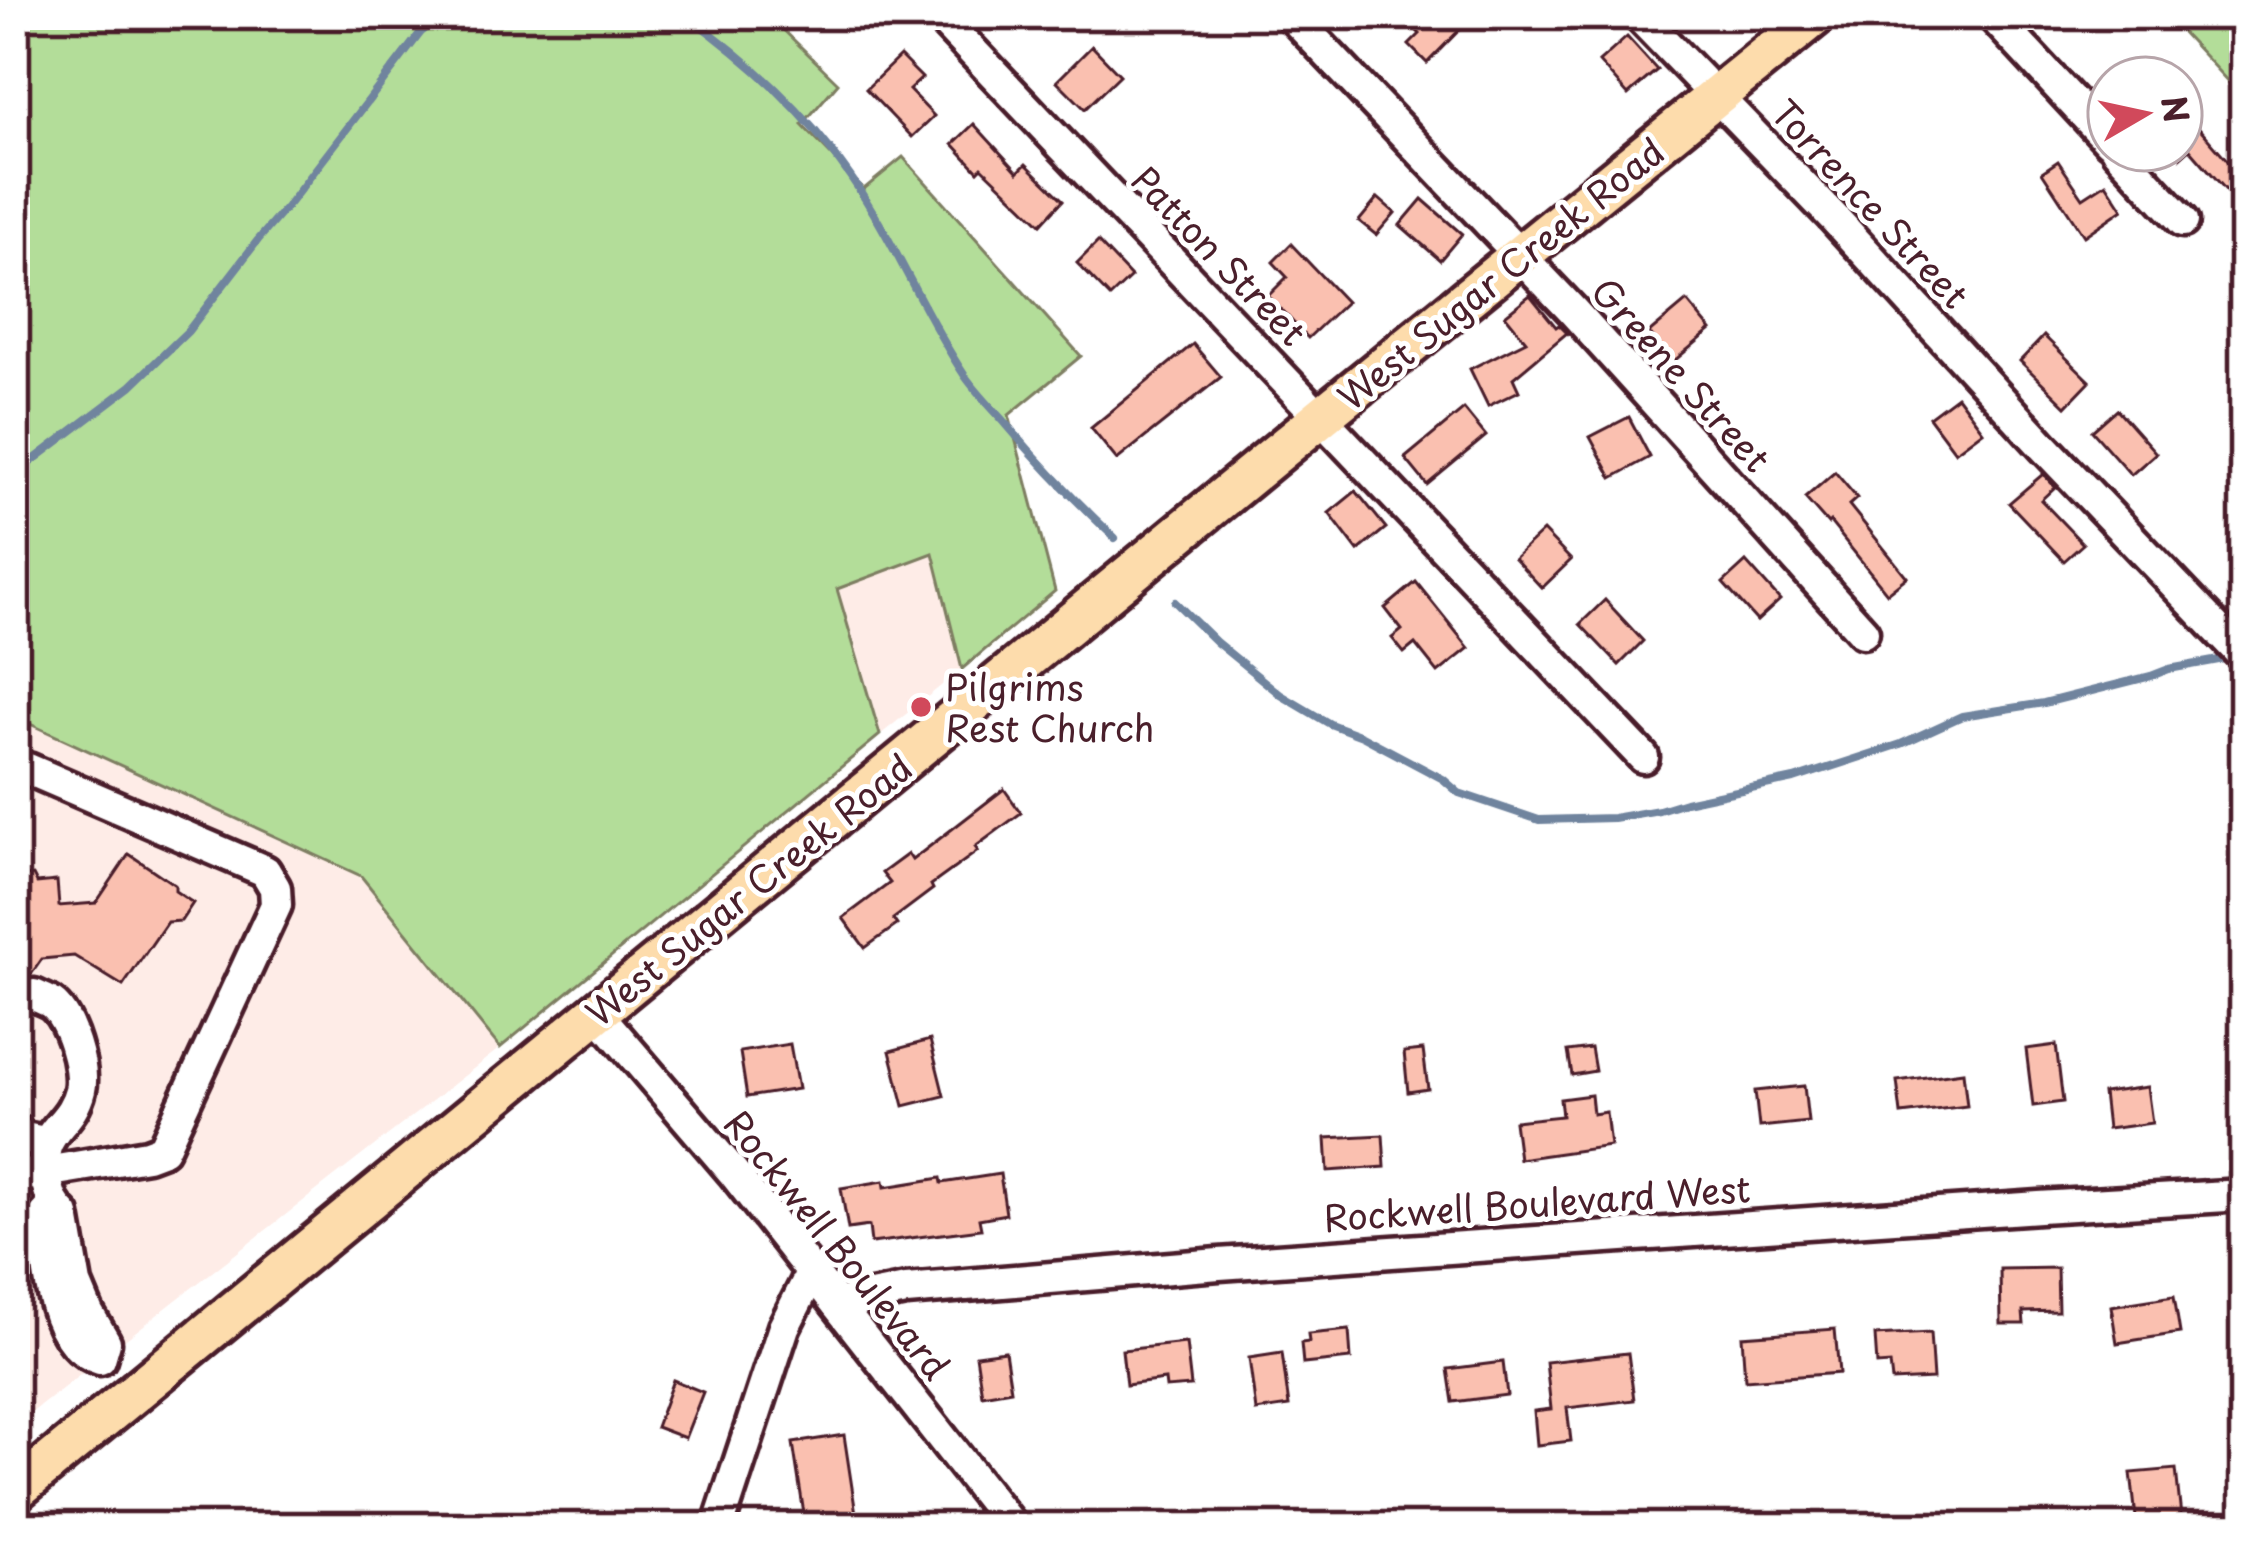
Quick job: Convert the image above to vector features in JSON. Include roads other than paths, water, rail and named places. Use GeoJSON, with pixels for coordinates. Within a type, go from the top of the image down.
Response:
{"type":"FeatureCollection","features":[{"type":"Feature","properties":{"kind":"main road","name":"West Sugar Creek Road"},"geometry":{"type":"LineString","coordinates":[[15,1491],[1816,15]]}},
{"type":"Feature","properties":{"kind":"street","name":"Patton Street"},"geometry":{"type":"LineString","coordinates":[[938,15],[1643,757]]}},
{"type":"Feature","properties":{"kind":"street","name":"Greene Street"},"geometry":{"type":"LineString","coordinates":[[1291,15],[1520,256],[1863,632]]}},
{"type":"Feature","properties":{"kind":"street","name":"Torrence Street"},"geometry":{"type":"LineString","coordinates":[[1638,15],[2244,657]]}},
{"type":"Feature","properties":{"kind":"street"},"geometry":{"type":"LineString","coordinates":[[1992,15],[2085,115]]}},
{"type":"Feature","properties":{"kind":"street"},"geometry":{"type":"LineString","coordinates":[[2139,174],[2182,220]]}},
{"type":"Feature","properties":{"kind":"street"},"geometry":{"type":"LineString","coordinates":[[15,770],[28,769],[265,871],[275,888],[276,904],[163,1149],[147,1155],[35,1164]]}},
{"type":"Feature","properties":{"kind":"street"},"geometry":{"type":"LineString","coordinates":[[34,995],[53,1004],[63,1016],[76,1048],[81,1088],[35,1164]]}},
{"type":"Feature","properties":{"kind":"street","name":"Rockwell Boulevard"},"geometry":{"type":"LineString","coordinates":[[597,1013],[733,1172],[1012,1527]]}},
{"type":"Feature","properties":{"kind":"street"},"geometry":{"type":"LineString","coordinates":[[15,1129],[24,1138],[53,1206],[44,1216],[57,1310],[86,1355],[100,1359],[130,1397]]}},
{"type":"Feature","properties":{"kind":"street","name":"Rockwell Boulevard West"},"geometry":{"type":"LineString","coordinates":[[837,1304],[906,1290],[1220,1264],[2244,1195]]}},
{"type":"Feature","properties":{"kind":"street"},"geometry":{"type":"LineString","coordinates":[[718,1527],[784,1327],[812,1272]]}},
{"type":"Feature","properties":{"kind":"waterway"},"geometry":{"type":"LineString","coordinates":[[15,474],[131,386],[188,331],[421,32],[444,15]]}},
{"type":"Feature","properties":{"kind":"waterway"},"geometry":{"type":"LineString","coordinates":[[686,15],[754,69],[833,152],[866,200],[965,376],[1046,469],[1115,538]]}},
{"type":"Feature","properties":{"kind":"waterway"},"geometry":{"type":"LineString","coordinates":[[1175,602],[1281,695],[1443,779],[1459,793],[1539,820],[1613,818],[1794,779],[1901,744],[1962,716],[2044,703],[2169,669],[2230,658]]}},
{"type":"Feature","properties":{"kind":"place","name":"Pilgrims Rest Church"},"geometry":{"type":"Point","coordinates":[921,707]}}]}
